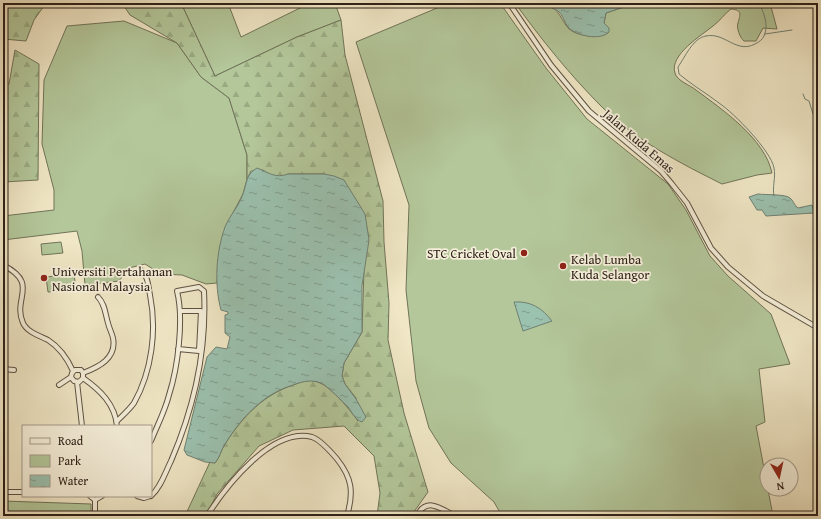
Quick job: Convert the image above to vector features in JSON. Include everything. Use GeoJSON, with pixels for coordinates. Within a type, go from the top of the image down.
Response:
{"type":"FeatureCollection","features":[{"type":"Feature","properties":{"kind":"street","name":"Jalan Kuda Emas"},"geometry":{"type":"LineString","coordinates":[[509,3],[551,64],[590,111],[661,171],[672,184],[687,203],[712,248],[728,267],[763,296],[818,328]]}},
{"type":"Feature","properties":{"kind":"street"},"geometry":{"type":"LineString","coordinates":[[3,265],[20,276],[22,283],[21,316],[23,324],[28,329],[56,347],[70,364],[73,371],[71,377],[59,385]]}},
{"type":"Feature","properties":{"kind":"street"},"geometry":{"type":"LineString","coordinates":[[117,424],[134,403],[140,390],[151,352],[154,331],[152,303],[146,274],[141,270]]}},
{"type":"Feature","properties":{"kind":"street"},"geometry":{"type":"LineString","coordinates":[[152,439],[170,395],[178,349],[181,311],[177,291],[199,287],[202,288],[205,298],[204,323],[201,356],[187,421],[166,473],[152,495]]}},
{"type":"Feature","properties":{"kind":"street"},"geometry":{"type":"LineString","coordinates":[[76,382],[83,375],[95,369],[108,358],[113,347],[113,339],[104,307],[98,297]]}},
{"type":"Feature","properties":{"kind":"street"},"geometry":{"type":"LineString","coordinates":[[178,349],[198,351],[201,311],[181,311]]}},
{"type":"Feature","properties":{"kind":"street"},"geometry":{"type":"LineString","coordinates":[[3,369],[14,370]]}},
{"type":"Feature","properties":{"kind":"street"},"geometry":{"type":"LineString","coordinates":[[73,371],[79,370],[105,397],[112,407],[117,424]]}},
{"type":"Feature","properties":{"kind":"street"},"geometry":{"type":"LineString","coordinates":[[71,377],[76,382],[82,425]]}},
{"type":"Feature","properties":{"kind":"street"},"geometry":{"type":"LineString","coordinates":[[207,516],[220,496],[242,471],[276,442],[297,436],[313,437],[329,450],[347,472],[351,489],[350,506],[347,516]]}},
{"type":"Feature","properties":{"kind":"street"},"geometry":{"type":"LineString","coordinates":[[3,492],[22,492]]}},
{"type":"Feature","properties":{"kind":"street"},"geometry":{"type":"LineString","coordinates":[[91,497],[95,500]]}},
{"type":"Feature","properties":{"kind":"street"},"geometry":{"type":"LineString","coordinates":[[95,500],[100,497]]}},
{"type":"Feature","properties":{"kind":"street"},"geometry":{"type":"LineString","coordinates":[[95,500],[95,516]]}},
{"type":"Feature","properties":{"kind":"street"},"geometry":{"type":"LineString","coordinates":[[417,516],[420,510],[426,505],[435,505],[455,516]]}},
{"type":"Feature","properties":{"kind":"green space"},"geometry":{"type":"Polygon","coordinates":[[[536,2],[549,5],[559,14],[569,29],[573,32],[588,36],[599,36],[608,33],[608,27],[604,23],[606,13],[635,3],[770,3],[777,29],[763,28],[756,41],[744,41],[740,35],[738,27],[740,13],[737,10],[731,9],[681,53],[674,66],[676,76],[678,78],[742,126],[761,148],[768,160],[772,173],[757,175],[722,184],[658,150],[628,130],[589,94],[556,56],[515,3],[536,2]]]}},
{"type":"Feature","properties":{"kind":"green space"},"geometry":{"type":"Polygon","coordinates":[[[6,3],[46,3],[34,20],[26,41],[3,39],[3,16],[6,3]]]}},
{"type":"Feature","properties":{"kind":"green space"},"geometry":{"type":"Polygon","coordinates":[[[122,3],[181,3],[215,76],[297,37],[341,20],[345,55],[383,201],[384,242],[389,303],[388,340],[404,413],[428,492],[411,516],[377,516],[380,493],[374,456],[344,426],[293,430],[259,446],[217,494],[206,516],[185,516],[210,462],[215,463],[225,444],[239,424],[255,407],[284,388],[309,380],[320,383],[326,386],[338,397],[358,421],[356,398],[345,384],[342,376],[344,363],[362,332],[364,269],[324,174],[288,174],[282,177],[270,175],[263,170],[251,171],[247,179],[247,155],[229,98],[201,77],[177,43],[130,15],[122,3]]]}},
{"type":"Feature","properties":{"kind":"green space"},"geometry":{"type":"Polygon","coordinates":[[[181,3],[228,3],[241,37],[313,3],[335,3],[341,20],[297,37],[215,76],[181,3]]]}},
{"type":"Feature","properties":{"kind":"green space","name":"Kelab Lumba Kuda Selangor"},"geometry":{"type":"Polygon","coordinates":[[[449,3],[500,3],[546,68],[587,119],[668,184],[686,210],[710,256],[728,276],[771,314],[790,364],[759,369],[765,422],[756,426],[762,457],[759,457],[759,497],[769,497],[773,516],[502,516],[494,502],[451,463],[429,428],[416,381],[406,290],[409,205],[356,42],[449,3]]]}},
{"type":"Feature","properties":{"kind":"green space"},"geometry":{"type":"Polygon","coordinates":[[[124,21],[177,43],[201,77],[229,98],[247,155],[247,179],[243,194],[226,226],[220,247],[217,283],[206,284],[182,275],[161,274],[145,264],[129,268],[119,281],[85,285],[82,251],[77,231],[3,240],[3,216],[54,210],[54,190],[42,144],[44,80],[67,26],[124,21]]]}},
{"type":"Feature","properties":{"kind":"green space"},"geometry":{"type":"Polygon","coordinates":[[[15,50],[39,64],[38,180],[3,182],[3,84],[9,84],[15,50]]]}},
{"type":"Feature","properties":{"kind":"green space"},"geometry":{"type":"Polygon","coordinates":[[[61,242],[63,253],[42,255],[41,244],[61,242]]]}},
{"type":"Feature","properties":{"kind":"green space"},"geometry":{"type":"Polygon","coordinates":[[[74,274],[76,289],[48,292],[46,277],[74,274]]]}},
{"type":"Feature","properties":{"kind":"green space"},"geometry":{"type":"Polygon","coordinates":[[[3,501],[91,504],[91,516],[3,516],[3,501]]]}},
{"type":"Feature","properties":{"kind":"water"},"geometry":{"type":"Polygon","coordinates":[[[544,3],[635,3],[606,13],[604,23],[609,28],[609,32],[605,35],[595,37],[582,35],[572,30],[568,27],[558,11],[544,3]]]}},
{"type":"Feature","properties":{"kind":"water"},"geometry":{"type":"Polygon","coordinates":[[[257,168],[279,176],[288,174],[324,174],[344,180],[365,214],[369,240],[362,286],[362,332],[344,363],[342,376],[345,384],[356,399],[366,417],[362,422],[357,420],[348,407],[323,384],[312,381],[301,382],[272,394],[254,408],[232,434],[215,463],[205,462],[187,455],[184,450],[207,357],[216,347],[227,349],[230,337],[225,333],[225,315],[228,314],[228,312],[221,310],[217,290],[218,257],[225,227],[229,218],[237,207],[247,179],[253,170],[257,168]]]}},
{"type":"Feature","properties":{"kind":"water"},"geometry":{"type":"Polygon","coordinates":[[[758,194],[788,197],[798,208],[812,205],[814,213],[766,216],[762,210],[757,210],[749,197],[758,194]]]}},
{"type":"Feature","properties":{"kind":"water"},"geometry":{"type":"Polygon","coordinates":[[[514,302],[536,306],[552,321],[523,331],[514,302]]]}},
{"type":"Feature","properties":{"kind":"waterway"},"geometry":{"type":"LineString","coordinates":[[759,3],[766,23],[765,32],[760,41],[748,46],[742,46],[736,45],[719,37],[701,37],[693,44],[678,67],[679,74],[726,108],[742,123],[766,152],[774,168],[774,196]]}},
{"type":"Feature","properties":{"kind":"waterway"},"geometry":{"type":"LineString","coordinates":[[765,34],[792,30]]}},
{"type":"Feature","properties":{"kind":"waterway"},"geometry":{"type":"LineString","coordinates":[[803,94],[805,99],[809,101],[818,130]]}},
{"type":"Feature","properties":{"kind":"waterway"},"geometry":{"type":"LineString","coordinates":[[813,206],[818,204]]}},
{"type":"Feature","properties":{"kind":"place","name":"STC Cricket Oval"},"geometry":{"type":"Point","coordinates":[524,253]}},
{"type":"Feature","properties":{"kind":"place","name":"Kelab Lumba Kuda Selangor"},"geometry":{"type":"Point","coordinates":[563,266]}},
{"type":"Feature","properties":{"kind":"place","name":"Universiti Pertahanan Nasional Malaysia"},"geometry":{"type":"Point","coordinates":[44,278]}}]}
